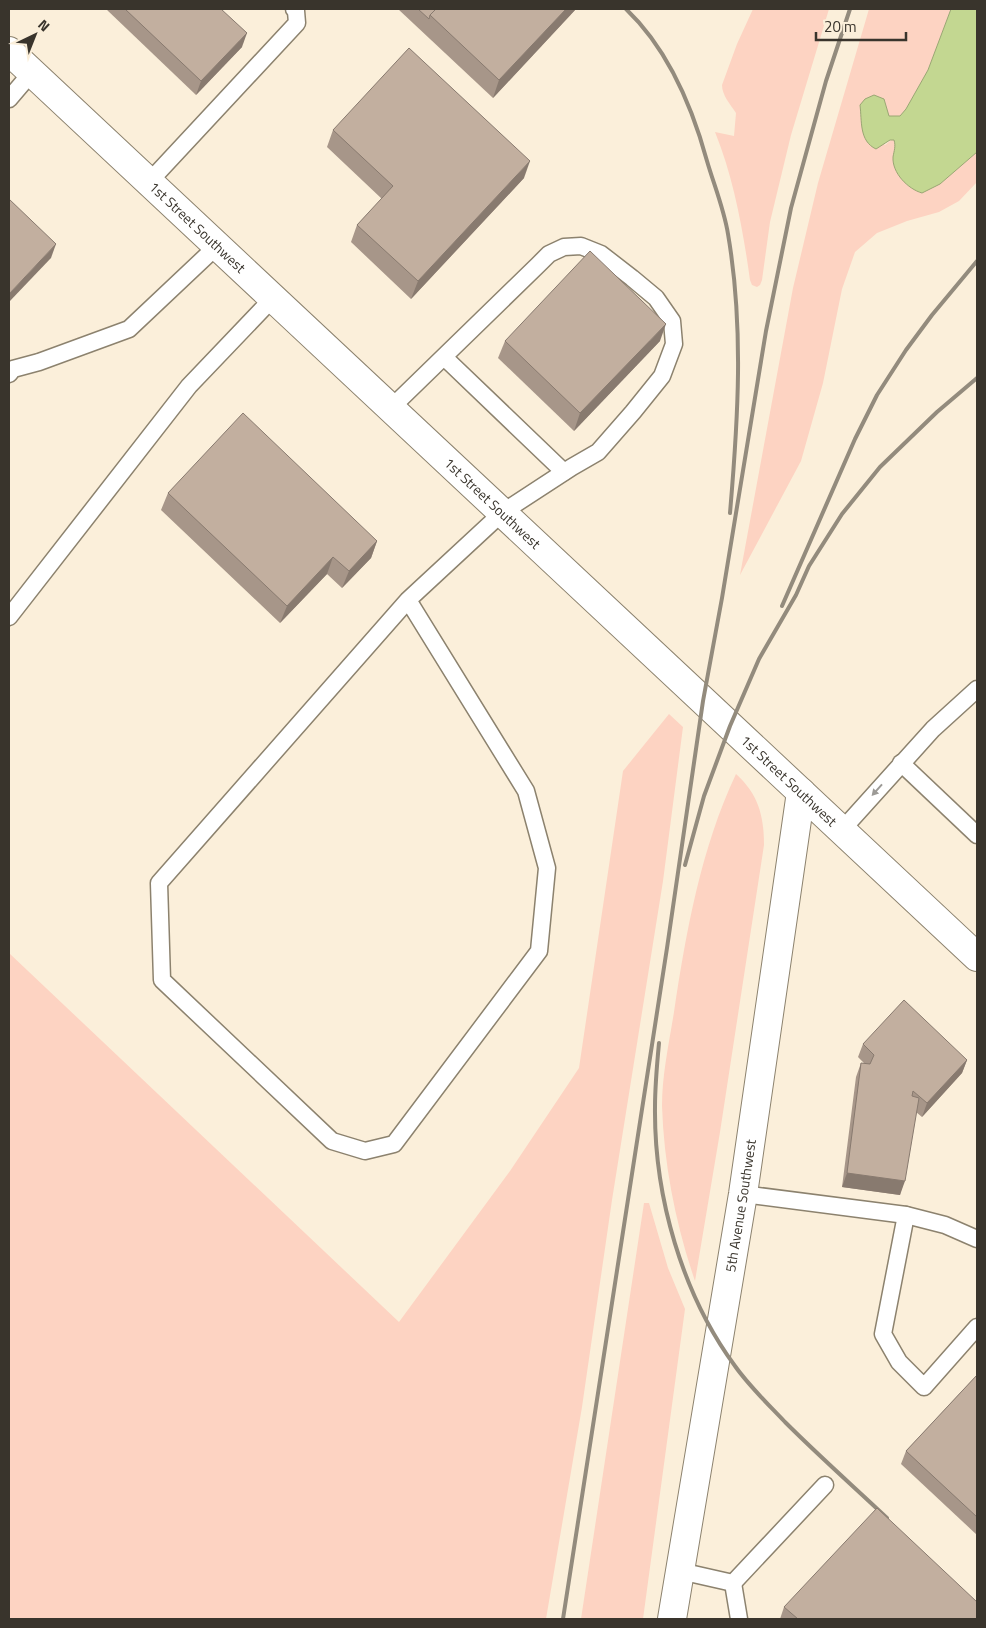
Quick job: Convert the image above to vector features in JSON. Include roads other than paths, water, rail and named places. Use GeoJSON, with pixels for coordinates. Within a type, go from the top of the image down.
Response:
{"type":"FeatureCollection","features":[{"type":"Feature","properties":{"kind":"street","name":"1st Street Southwest"},"geometry":{"type":"LineString","coordinates":[[9,50],[977,957]]}},
{"type":"Feature","properties":{"kind":"street","name":"5th Avenue Southwest"},"geometry":{"type":"LineString","coordinates":[[672,1619],[743,1194],[801,792]]}},
{"type":"Feature","properties":{"kind":"lane"},"geometry":{"type":"LineString","coordinates":[[149,182],[296,23],[296,11],[294,9]]}},
{"type":"Feature","properties":{"kind":"lane"},"geometry":{"type":"LineString","coordinates":[[9,99],[32,72]]}},
{"type":"Feature","properties":{"kind":"lane"},"geometry":{"type":"LineString","coordinates":[[9,374],[13,369],[39,362],[129,329],[217,246]]}},
{"type":"Feature","properties":{"kind":"lane"},"geometry":{"type":"LineString","coordinates":[[391,408],[538,265],[550,254],[564,247],[581,246],[601,254],[656,298],[672,321],[674,344],[662,376],[598,452],[503,512],[408,600],[159,883],[162,980],[332,1141],[365,1151],[394,1144],[540,951],[547,868],[526,790],[408,600]]}},
{"type":"Feature","properties":{"kind":"lane"},"geometry":{"type":"LineString","coordinates":[[9,616],[189,386],[273,298]]}},
{"type":"Feature","properties":{"kind":"lane"},"geometry":{"type":"LineString","coordinates":[[444,357],[564,472]]}},
{"type":"Feature","properties":{"kind":"lane"},"geometry":{"type":"LineString","coordinates":[[842,830],[933,728],[977,689]]}},
{"type":"Feature","properties":{"kind":"lane"},"geometry":{"type":"LineString","coordinates":[[901,763],[977,835]]}},
{"type":"Feature","properties":{"kind":"lane"},"geometry":{"type":"LineString","coordinates":[[743,1194],[906,1215],[945,1225],[977,1239]]}},
{"type":"Feature","properties":{"kind":"lane"},"geometry":{"type":"LineString","coordinates":[[906,1215],[883,1334],[899,1362],[924,1387],[977,1327]]}},
{"type":"Feature","properties":{"kind":"lane"},"geometry":{"type":"LineString","coordinates":[[734,1583],[825,1485]]}},
{"type":"Feature","properties":{"kind":"lane"},"geometry":{"type":"LineString","coordinates":[[680,1571],[734,1583]]}},
{"type":"Feature","properties":{"kind":"lane"},"geometry":{"type":"LineString","coordinates":[[734,1583],[739,1619]]}},
{"type":"Feature","properties":{"kind":"railway"},"geometry":{"type":"LineString","coordinates":[[626,9],[654,42],[677,79],[701,140],[726,225],[733,269],[738,339],[737,408],[730,513]]}},
{"type":"Feature","properties":{"kind":"railway"},"geometry":{"type":"LineString","coordinates":[[563,1619],[667,948],[703,701],[766,331],[791,208],[826,81],[850,9]]}},
{"type":"Feature","properties":{"kind":"railway"},"geometry":{"type":"LineString","coordinates":[[782,606],[855,439],[877,395],[906,350],[932,315],[977,261]]}},
{"type":"Feature","properties":{"kind":"railway"},"geometry":{"type":"LineString","coordinates":[[685,865],[704,796],[730,726],[759,659],[796,595],[809,566],[842,514],[880,467],[937,412],[977,378]]}},
{"type":"Feature","properties":{"kind":"railway"},"geometry":{"type":"LineString","coordinates":[[659,1043],[655,1107],[660,1175],[675,1243],[686,1276],[700,1308],[716,1338],[752,1388],[797,1434],[887,1518]]}}]}
